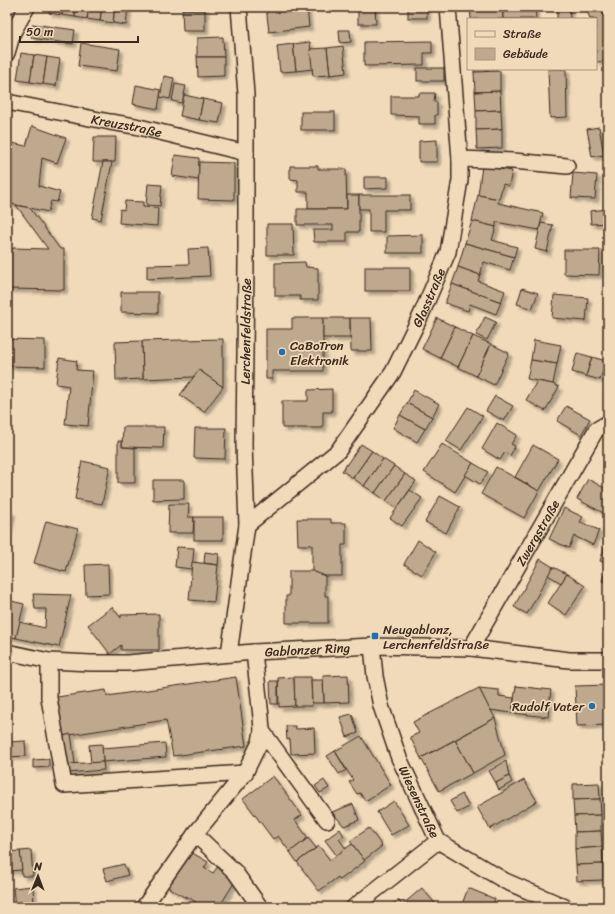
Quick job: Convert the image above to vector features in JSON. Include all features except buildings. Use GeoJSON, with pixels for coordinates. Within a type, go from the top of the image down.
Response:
{"type":"FeatureCollection","features":[{"type":"Feature","properties":{"kind":"street"},"geometry":{"type":"LineString","coordinates":[[7,53],[13,32],[27,7]]}},
{"type":"Feature","properties":{"kind":"street","name":"Lerchenfeldstraße"},"geometry":{"type":"LineString","coordinates":[[229,654],[247,526],[244,445],[246,94],[239,7]]}},
{"type":"Feature","properties":{"kind":"street","name":"Glasstraße"},"geometry":{"type":"LineString","coordinates":[[247,526],[338,452],[393,372],[422,315],[448,252],[460,180],[460,159],[448,7]]}},
{"type":"Feature","properties":{"kind":"street","name":"Kreuzstraße"},"geometry":{"type":"LineString","coordinates":[[7,102],[135,126],[246,152]]}},
{"type":"Feature","properties":{"kind":"street"},"geometry":{"type":"LineString","coordinates":[[460,159],[513,161],[567,166]]}},
{"type":"Feature","properties":{"kind":"street","name":"Zwergstraße"},"geometry":{"type":"LineString","coordinates":[[471,648],[596,430],[608,423]]}},
{"type":"Feature","properties":{"kind":"street","name":"Gablonzer Ring"},"geometry":{"type":"LineString","coordinates":[[7,652],[49,661],[127,663],[254,652],[372,646],[471,648],[569,660],[608,660]]}},
{"type":"Feature","properties":{"kind":"street","name":"Wiesenstraße"},"geometry":{"type":"LineString","coordinates":[[372,646],[375,676],[383,714],[399,758],[438,841],[505,881],[565,907]]}},
{"type":"Feature","properties":{"kind":"street"},"geometry":{"type":"LineString","coordinates":[[144,907],[195,834],[245,773],[260,742],[262,731],[254,652]]}},
{"type":"Feature","properties":{"kind":"street"},"geometry":{"type":"LineString","coordinates":[[49,661],[49,698],[64,785],[245,773]]}},
{"type":"Feature","properties":{"kind":"street"},"geometry":{"type":"LineString","coordinates":[[262,731],[327,820]]}},
{"type":"Feature","properties":{"kind":"street"},"geometry":{"type":"LineString","coordinates":[[195,834],[235,872],[260,907]]}},
{"type":"Feature","properties":{"kind":"street"},"geometry":{"type":"LineString","coordinates":[[354,907],[438,841]]}},
{"type":"Feature","properties":{"kind":"place","name":"CaBoTron Elektronik"},"geometry":{"type":"Point","coordinates":[282,352]}},
{"type":"Feature","properties":{"kind":"place","name":"Neugablonz, Lerchenfeldstraße"},"geometry":{"type":"Point","coordinates":[375,636]}},
{"type":"Feature","properties":{"kind":"place","name":"Rudolf Vater"},"geometry":{"type":"Point","coordinates":[592,706]}}]}
